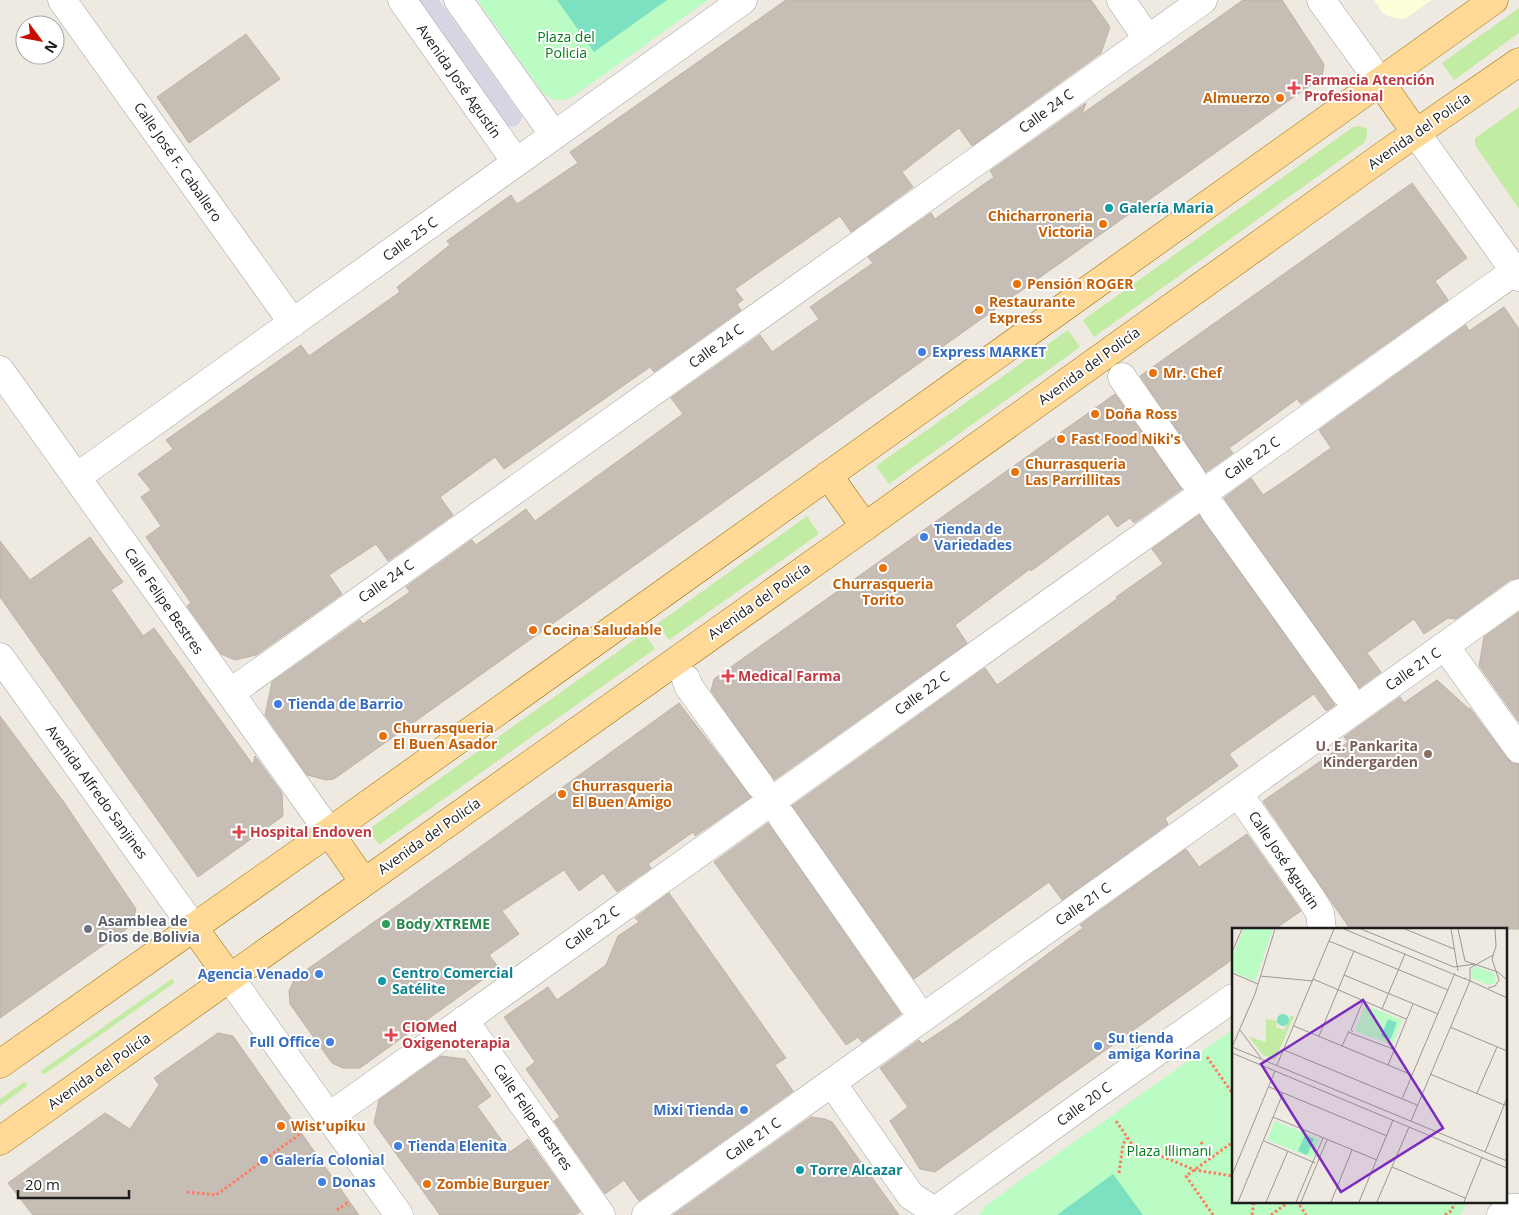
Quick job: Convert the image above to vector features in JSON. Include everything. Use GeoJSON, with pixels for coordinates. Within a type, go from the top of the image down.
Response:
{"type":"FeatureCollection","features":[{"type":"Feature","properties":{"kind":"main road"},"geometry":{"type":"LineString","coordinates":[[0,1064],[329,832],[1494,0]]}},
{"type":"Feature","properties":{"kind":"main road","name":"Avenida del Policía"},"geometry":{"type":"LineString","coordinates":[[0,1141],[1416,133],[1519,62]]}},
{"type":"Feature","properties":{"kind":"main road"},"geometry":{"type":"LineString","coordinates":[[1380,82],[1416,133]]}},
{"type":"Feature","properties":{"kind":"main road"},"geometry":{"type":"LineString","coordinates":[[828,475],[865,527]]}},
{"type":"Feature","properties":{"kind":"main road"},"geometry":{"type":"LineString","coordinates":[[329,832],[364,882]]}},
{"type":"Feature","properties":{"kind":"main road"},"geometry":{"type":"LineString","coordinates":[[193,927],[230,978]]}},
{"type":"Feature","properties":{"kind":"street","name":"Calle José F. Caballero"},"geometry":{"type":"LineString","coordinates":[[62,0],[293,323]]}},
{"type":"Feature","properties":{"kind":"street","name":"Avenida José Agustín"},"geometry":{"type":"LineString","coordinates":[[402,0],[516,162]]}},
{"type":"Feature","properties":{"kind":"street"},"geometry":{"type":"LineString","coordinates":[[458,0],[554,135]]}},
{"type":"Feature","properties":{"kind":"street","name":"Calle 25 C"},"geometry":{"type":"LineString","coordinates":[[77,478],[743,0]]}},
{"type":"Feature","properties":{"kind":"street"},"geometry":{"type":"LineString","coordinates":[[1121,0],[1147,38]]}},
{"type":"Feature","properties":{"kind":"street","name":"Calle 24 C"},"geometry":{"type":"LineString","coordinates":[[230,693],[1147,38],[1203,0]]}},
{"type":"Feature","properties":{"kind":"street"},"geometry":{"type":"LineString","coordinates":[[1321,0],[1380,82]]}},
{"type":"Feature","properties":{"kind":"street"},"geometry":{"type":"LineString","coordinates":[[1416,133],[1517,274]]}},
{"type":"Feature","properties":{"kind":"street","name":"Calle 22 C"},"geometry":{"type":"LineString","coordinates":[[330,1116],[1517,274]]}},
{"type":"Feature","properties":{"kind":"street","name":"Calle Felipe Bestres"},"geometry":{"type":"LineString","coordinates":[[0,370],[329,832]]}},
{"type":"Feature","properties":{"kind":"street"},"geometry":{"type":"LineString","coordinates":[[1122,377],[1192,478]]}},
{"type":"Feature","properties":{"kind":"street"},"geometry":{"type":"LineString","coordinates":[[1213,509],[1345,693]]}},
{"type":"Feature","properties":{"kind":"street","name":"Calle 21 C"},"geometry":{"type":"LineString","coordinates":[[646,1215],[1519,593]]}},
{"type":"Feature","properties":{"kind":"street"},"geometry":{"type":"LineString","coordinates":[[1445,646],[1519,749]]}},
{"type":"Feature","properties":{"kind":"street","name":"Avenida Alfredo Sanjines"},"geometry":{"type":"LineString","coordinates":[[0,657],[193,927]]}},
{"type":"Feature","properties":{"kind":"street"},"geometry":{"type":"LineString","coordinates":[[686,679],[689,686],[760,785]]}},
{"type":"Feature","properties":{"kind":"street","name":"Calle José Agustin"},"geometry":{"type":"LineString","coordinates":[[1238,793],[1311,898],[1318,923]]}},
{"type":"Feature","properties":{"kind":"street"},"geometry":{"type":"LineString","coordinates":[[782,817],[912,1003]]}},
{"type":"Feature","properties":{"kind":"street"},"geometry":{"type":"LineString","coordinates":[[230,978],[399,1215]]}},
{"type":"Feature","properties":{"kind":"street","name":"Calle 20 C"},"geometry":{"type":"LineString","coordinates":[[937,1213],[1097,1094],[1232,999]]}},
{"type":"Feature","properties":{"kind":"street","name":"Calle Felipe Bestres"},"geometry":{"type":"LineString","coordinates":[[464,1020],[601,1215]]}},
{"type":"Feature","properties":{"kind":"street"},"geometry":{"type":"LineString","coordinates":[[832,1083],[911,1196],[937,1213]]}},
{"type":"Feature","properties":{"kind":"path"},"geometry":{"type":"LineString","coordinates":[[1202,1050],[1232,1093]]}},
{"type":"Feature","properties":{"kind":"path"},"geometry":{"type":"LineString","coordinates":[[1116,1122],[1132,1144],[1195,1170],[1232,1176]]}},
{"type":"Feature","properties":{"kind":"path"},"geometry":{"type":"LineString","coordinates":[[187,1192],[216,1195],[305,1131]]}},
{"type":"Feature","properties":{"kind":"path"},"geometry":{"type":"LineString","coordinates":[[1119,1172],[1123,1144],[1128,1138]]}},
{"type":"Feature","properties":{"kind":"path"},"geometry":{"type":"LineString","coordinates":[[1201,1142],[1212,1157]]}},
{"type":"Feature","properties":{"kind":"path"},"geometry":{"type":"LineString","coordinates":[[1213,1215],[1186,1176],[1232,1143]]}},
{"type":"Feature","properties":{"kind":"path"},"geometry":{"type":"LineString","coordinates":[[1252,1215],[1254,1202]]}},
{"type":"Feature","properties":{"kind":"path"},"geometry":{"type":"LineString","coordinates":[[1271,1215],[1289,1202]]}},
{"type":"Feature","properties":{"kind":"path"},"geometry":{"type":"LineString","coordinates":[[1298,1202],[1306,1215]]}},
{"type":"Feature","properties":{"kind":"path"},"geometry":{"type":"LineString","coordinates":[[1445,1215],[1451,1211],[1456,1202]]}},
{"type":"Feature","properties":{"kind":"path"},"geometry":{"type":"LineString","coordinates":[[337,1210],[347,1204],[351,1209]]}},
{"type":"Feature","properties":{"kind":"shaded area"},"geometry":{"type":"Polygon","coordinates":[[[419,0],[439,0],[522,116],[521,121],[517,125],[512,127],[508,125],[419,0]]]}},
{"type":"Feature","properties":{"kind":"shaded area"},"geometry":{"type":"Polygon","coordinates":[[[1374,0],[1432,0],[1406,18],[1400,19],[1383,13],[1374,0]]]}},
{"type":"Feature","properties":{"kind":"green space","name":"Plaza del Policia"},"geometry":{"type":"Polygon","coordinates":[[[477,0],[708,0],[574,96],[562,100],[550,98],[543,93],[477,0]]]}},
{"type":"Feature","properties":{"kind":"green space"},"geometry":{"type":"Polygon","coordinates":[[[557,0],[667,0],[594,52],[557,0]]]}},
{"type":"Feature","properties":{"kind":"green space"},"geometry":{"type":"Polygon","coordinates":[[[1519,8],[1519,33],[1454,80],[1442,63],[1519,8]]]}},
{"type":"Feature","properties":{"kind":"green space"},"geometry":{"type":"Polygon","coordinates":[[[1519,107],[1519,209],[1475,145],[1475,138],[1519,107]]]}},
{"type":"Feature","properties":{"kind":"green space"},"geometry":{"type":"Polygon","coordinates":[[[1360,126],[1367,129],[1364,143],[1094,337],[1083,320],[1353,127],[1360,126]]]}},
{"type":"Feature","properties":{"kind":"green space"},"geometry":{"type":"Polygon","coordinates":[[[1068,330],[1080,347],[889,484],[876,466],[1068,330]]]}},
{"type":"Feature","properties":{"kind":"green space"},"geometry":{"type":"Polygon","coordinates":[[[807,516],[819,534],[669,640],[657,624],[807,516]]]}},
{"type":"Feature","properties":{"kind":"green space"},"geometry":{"type":"Polygon","coordinates":[[[644,633],[655,649],[379,845],[369,829],[644,633]]]}},
{"type":"Feature","properties":{"kind":"green space"},"geometry":{"type":"Polygon","coordinates":[[[173,978],[174,983],[45,1074],[41,1073],[42,1070],[173,978]]]}},
{"type":"Feature","properties":{"kind":"green space","name":"Plaza Illimani"},"geometry":{"type":"Polygon","coordinates":[[[1232,1030],[1232,1202],[1467,1202],[1460,1215],[979,1215],[986,1205],[1232,1030]]]}},
{"type":"Feature","properties":{"kind":"green space"},"geometry":{"type":"Polygon","coordinates":[[[24,1082],[27,1083],[27,1086],[0,1106],[0,1099],[24,1082]]]}},
{"type":"Feature","properties":{"kind":"green space"},"geometry":{"type":"Polygon","coordinates":[[[1113,1174],[1143,1215],[1057,1215],[1113,1174]]]}},
{"type":"Feature","properties":{"kind":"building"},"geometry":{"type":"Polygon","coordinates":[[[786,0],[1091,0],[1110,27],[1101,53],[972,146],[959,128],[902,172],[913,187],[851,232],[840,216],[735,289],[743,300],[737,304],[741,310],[654,372],[650,367],[504,469],[495,457],[440,497],[453,515],[388,561],[376,544],[329,575],[342,594],[256,655],[235,660],[221,654],[187,606],[191,603],[146,537],[161,526],[141,497],[151,490],[138,474],[173,449],[166,440],[301,345],[309,356],[400,292],[397,287],[450,245],[447,241],[511,195],[517,204],[578,163],[570,152],[786,0]]]}},
{"type":"Feature","properties":{"kind":"building"},"geometry":{"type":"Polygon","coordinates":[[[1243,0],[1282,0],[1324,64],[1322,77],[334,779],[326,780],[307,775],[265,715],[272,682],[360,620],[363,624],[410,592],[406,587],[472,540],[476,545],[526,509],[535,521],[683,414],[671,398],[760,335],[772,352],[819,319],[810,307],[873,263],[868,257],[931,213],[935,219],[994,177],[990,171],[1086,103],[1082,114],[1243,0]]]}},
{"type":"Feature","properties":{"kind":"building"},"geometry":{"type":"Polygon","coordinates":[[[246,34],[280,79],[189,143],[157,97],[246,34]]]}},
{"type":"Feature","properties":{"kind":"building"},"geometry":{"type":"Polygon","coordinates":[[[1412,183],[1467,258],[1435,281],[1448,300],[1301,404],[1297,399],[1229,448],[1233,453],[1206,472],[1140,376],[1412,183]]]}},
{"type":"Feature","properties":{"kind":"building"},"geometry":{"type":"Polygon","coordinates":[[[1504,307],[1519,329],[1519,578],[1510,580],[1456,619],[1448,618],[1424,634],[1414,619],[1367,653],[1381,672],[1359,688],[1224,498],[1251,478],[1263,495],[1287,479],[1331,448],[1319,430],[1466,325],[1469,331],[1504,307]]]}},
{"type":"Feature","properties":{"kind":"building"},"geometry":{"type":"Polygon","coordinates":[[[1115,394],[1182,489],[1134,523],[1130,518],[1117,527],[1108,514],[1031,571],[1030,569],[955,625],[967,643],[774,780],[711,691],[714,679],[1115,394]]]}},
{"type":"Feature","properties":{"kind":"building"},"geometry":{"type":"Polygon","coordinates":[[[1199,515],[1335,705],[1326,711],[1314,694],[1229,754],[1238,766],[1165,818],[1168,824],[1062,900],[1049,882],[914,979],[792,806],[985,668],[997,685],[1074,630],[1163,564],[1152,549],[1199,515]]]}},
{"type":"Feature","properties":{"kind":"building"},"geometry":{"type":"Polygon","coordinates":[[[90,537],[123,582],[111,590],[143,636],[154,628],[253,765],[255,756],[282,793],[283,816],[198,877],[0,597],[0,541],[30,580],[90,537]]]}},
{"type":"Feature","properties":{"kind":"building"},"geometry":{"type":"Polygon","coordinates":[[[1519,612],[1519,722],[1479,666],[1484,637],[1519,612]]]}},
{"type":"Feature","properties":{"kind":"building"},"geometry":{"type":"Polygon","coordinates":[[[1437,680],[1470,710],[1470,708],[1507,758],[1512,763],[1519,764],[1519,929],[1349,928],[1263,801],[1348,742],[1344,737],[1400,697],[1404,703],[1437,680]]]}},
{"type":"Feature","properties":{"kind":"building"},"geometry":{"type":"Polygon","coordinates":[[[679,703],[751,797],[695,836],[693,832],[648,864],[651,868],[617,892],[603,873],[579,891],[564,870],[502,911],[519,934],[489,955],[499,968],[360,1068],[343,1068],[332,1063],[290,1004],[289,991],[295,978],[679,703]]]}},
{"type":"Feature","properties":{"kind":"building"},"geometry":{"type":"Polygon","coordinates":[[[0,716],[63,801],[136,909],[132,925],[0,1018],[0,716]]]}},
{"type":"Feature","properties":{"kind":"building"},"geometry":{"type":"Polygon","coordinates":[[[768,823],[901,1014],[862,1042],[858,1037],[846,1045],[714,862],[768,823]]]}},
{"type":"Feature","properties":{"kind":"building"},"geometry":{"type":"Polygon","coordinates":[[[1247,834],[1301,911],[1276,928],[1232,928],[1232,960],[935,1172],[920,1169],[890,1121],[908,1107],[880,1068],[919,1040],[922,1044],[958,1020],[1083,928],[1080,925],[1186,849],[1199,867],[1247,834]]]}},
{"type":"Feature","properties":{"kind":"building"},"geometry":{"type":"Polygon","coordinates":[[[669,893],[786,1058],[775,1065],[793,1091],[639,1201],[624,1180],[605,1194],[554,1121],[560,1117],[526,1069],[535,1062],[504,1017],[548,987],[557,1000],[606,965],[618,936],[639,922],[635,918],[669,893]]]}},
{"type":"Feature","properties":{"kind":"building"},"geometry":{"type":"Polygon","coordinates":[[[218,1033],[233,1036],[359,1215],[33,1215],[8,1183],[105,1113],[130,1129],[159,1085],[154,1078],[218,1033]]]}},
{"type":"Feature","properties":{"kind":"building"},"geometry":{"type":"Polygon","coordinates":[[[441,1056],[465,1059],[491,1096],[477,1106],[510,1152],[528,1139],[580,1212],[575,1215],[440,1215],[374,1123],[379,1100],[441,1056]]]}},
{"type":"Feature","properties":{"kind":"building"},"geometry":{"type":"Polygon","coordinates":[[[811,1117],[832,1122],[899,1215],[673,1215],[811,1117]]]}},
{"type":"Feature","properties":{"kind":"place","name":"Farmacia Atención Profesional"},"geometry":{"type":"Point","coordinates":[1294,88]}},
{"type":"Feature","properties":{"kind":"place","name":"Almuerzo"},"geometry":{"type":"Point","coordinates":[1280,98]}},
{"type":"Feature","properties":{"kind":"place","name":"Galería Maria"},"geometry":{"type":"Point","coordinates":[1109,208]}},
{"type":"Feature","properties":{"kind":"place","name":"Chicharroneria Victoria"},"geometry":{"type":"Point","coordinates":[1103,224]}},
{"type":"Feature","properties":{"kind":"place","name":"Pensión ROGER"},"geometry":{"type":"Point","coordinates":[1017,284]}},
{"type":"Feature","properties":{"kind":"place","name":"Restaurante Express"},"geometry":{"type":"Point","coordinates":[979,310]}},
{"type":"Feature","properties":{"kind":"place","name":"Express MARKET"},"geometry":{"type":"Point","coordinates":[922,352]}},
{"type":"Feature","properties":{"kind":"place","name":"Mr. Chef"},"geometry":{"type":"Point","coordinates":[1153,373]}},
{"type":"Feature","properties":{"kind":"place","name":"Doña Ross"},"geometry":{"type":"Point","coordinates":[1095,414]}},
{"type":"Feature","properties":{"kind":"place","name":"Fast Food Niki's"},"geometry":{"type":"Point","coordinates":[1061,439]}},
{"type":"Feature","properties":{"kind":"place","name":"Churrasqueria Las Parrillitas"},"geometry":{"type":"Point","coordinates":[1015,472]}},
{"type":"Feature","properties":{"kind":"place","name":"Tienda de Variedades"},"geometry":{"type":"Point","coordinates":[924,537]}},
{"type":"Feature","properties":{"kind":"place","name":"Churrasqueria Torito"},"geometry":{"type":"Point","coordinates":[883,568]}},
{"type":"Feature","properties":{"kind":"place","name":"Cocina Saludable"},"geometry":{"type":"Point","coordinates":[533,630]}},
{"type":"Feature","properties":{"kind":"place","name":"Medical Farma"},"geometry":{"type":"Point","coordinates":[728,676]}},
{"type":"Feature","properties":{"kind":"place","name":"Tienda de Barrio"},"geometry":{"type":"Point","coordinates":[278,704]}},
{"type":"Feature","properties":{"kind":"place","name":"Churrasqueria El Buen Asador"},"geometry":{"type":"Point","coordinates":[383,736]}},
{"type":"Feature","properties":{"kind":"place","name":"U. E. Pankarita Kindergarden"},"geometry":{"type":"Point","coordinates":[1428,754]}},
{"type":"Feature","properties":{"kind":"place","name":"Churrasqueria El Buen Amigo"},"geometry":{"type":"Point","coordinates":[562,794]}},
{"type":"Feature","properties":{"kind":"place","name":"Hospital Endoven"},"geometry":{"type":"Point","coordinates":[239,832]}},
{"type":"Feature","properties":{"kind":"place","name":"Body XTREME"},"geometry":{"type":"Point","coordinates":[386,924]}},
{"type":"Feature","properties":{"kind":"place","name":"Asamblea de Dios de Bolivia"},"geometry":{"type":"Point","coordinates":[88,929]}},
{"type":"Feature","properties":{"kind":"place","name":"Agencia Venado"},"geometry":{"type":"Point","coordinates":[319,974]}},
{"type":"Feature","properties":{"kind":"place","name":"Centro Comercial Satélite"},"geometry":{"type":"Point","coordinates":[382,981]}},
{"type":"Feature","properties":{"kind":"place","name":"CIOMed Oxigenoterapia"},"geometry":{"type":"Point","coordinates":[391,1035]}},
{"type":"Feature","properties":{"kind":"place","name":"Full Office"},"geometry":{"type":"Point","coordinates":[330,1042]}},
{"type":"Feature","properties":{"kind":"place","name":"Su tienda amiga Korina"},"geometry":{"type":"Point","coordinates":[1098,1046]}},
{"type":"Feature","properties":{"kind":"place","name":"Mixi Tienda"},"geometry":{"type":"Point","coordinates":[744,1110]}},
{"type":"Feature","properties":{"kind":"place","name":"Wist'upiku"},"geometry":{"type":"Point","coordinates":[281,1126]}},
{"type":"Feature","properties":{"kind":"place","name":"Tienda Elenita"},"geometry":{"type":"Point","coordinates":[398,1146]}},
{"type":"Feature","properties":{"kind":"place","name":"Galería Colonial"},"geometry":{"type":"Point","coordinates":[264,1160]}},
{"type":"Feature","properties":{"kind":"place","name":"Torre Alcazar"},"geometry":{"type":"Point","coordinates":[800,1170]}},
{"type":"Feature","properties":{"kind":"place","name":"Donas"},"geometry":{"type":"Point","coordinates":[322,1182]}},
{"type":"Feature","properties":{"kind":"place","name":"Zombie Burguer"},"geometry":{"type":"Point","coordinates":[427,1184]}}]}
